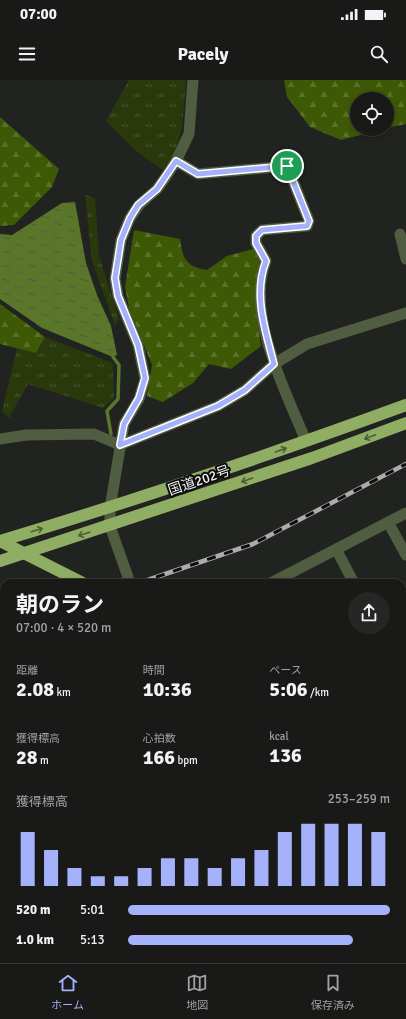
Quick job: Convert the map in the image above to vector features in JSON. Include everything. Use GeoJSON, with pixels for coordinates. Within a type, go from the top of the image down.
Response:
{"type":"FeatureCollection","features":[{"type":"Feature","properties":{"kind":"highway","name":"国道202号"},"geometry":{"type":"LineString","coordinates":[[0,541],[110,508],[406,405]]}},
{"type":"Feature","properties":{"kind":"highway","name":"国道202号"},"geometry":{"type":"LineString","coordinates":[[0,561],[110,526],[312,458],[406,423]]}},
{"type":"Feature","properties":{"kind":"highway"},"geometry":{"type":"LineString","coordinates":[[0,541],[75,579]]}},
{"type":"Feature","properties":{"kind":"street"},"geometry":{"type":"LineString","coordinates":[[129,579],[110,526],[110,508],[124,424],[139,398],[145,378],[138,345],[118,296],[115,278],[121,240],[130,218],[138,205],[157,189],[176,161],[189,134],[193,80]]}},
{"type":"Feature","properties":{"kind":"street"},"geometry":{"type":"LineString","coordinates":[[176,161],[198,174],[287,166],[309,221],[307,226],[262,230],[256,236],[256,243],[266,261],[262,272],[261,315],[274,364],[306,441]]}},
{"type":"Feature","properties":{"kind":"street"},"geometry":{"type":"LineString","coordinates":[[400,234],[406,259]]}},
{"type":"Feature","properties":{"kind":"street"},"geometry":{"type":"LineString","coordinates":[[0,439],[26,435],[94,434],[120,445],[218,406],[245,390],[274,364],[307,344],[406,313]]}},
{"type":"Feature","properties":{"kind":"street"},"geometry":{"type":"LineString","coordinates":[[288,579],[336,549],[406,513]]}},
{"type":"Feature","properties":{"kind":"street"},"geometry":{"type":"LineString","coordinates":[[388,522],[406,555]]}},
{"type":"Feature","properties":{"kind":"street"},"geometry":{"type":"LineString","coordinates":[[336,549],[352,579]]}},
{"type":"Feature","properties":{"kind":"green space"},"geometry":{"type":"Polygon","coordinates":[[[129,80],[186,80],[182,128],[174,155],[163,170],[136,151],[106,121],[129,80]]]}},
{"type":"Feature","properties":{"kind":"green space"},"geometry":{"type":"Polygon","coordinates":[[[284,80],[406,80],[406,124],[394,127],[394,92],[350,92],[350,136],[357,136],[341,140],[310,127],[287,97],[284,80]]]}},
{"type":"Feature","properties":{"kind":"green space"},"geometry":{"type":"Polygon","coordinates":[[[0,117],[59,169],[52,187],[14,225],[0,226],[0,117]]]}},
{"type":"Feature","properties":{"kind":"green space"},"geometry":{"type":"Polygon","coordinates":[[[85,195],[95,198],[99,256],[119,319],[115,325],[92,261],[85,195]]]}},
{"type":"Feature","properties":{"kind":"green space"},"geometry":{"type":"Polygon","coordinates":[[[134,230],[180,239],[184,257],[187,261],[194,266],[207,270],[227,256],[253,249],[261,259],[258,270],[256,303],[261,346],[231,369],[209,364],[193,383],[163,402],[147,396],[152,365],[129,308],[125,287],[134,230]]]}},
{"type":"Feature","properties":{"kind":"green space"},"geometry":{"type":"Polygon","coordinates":[[[0,304],[45,337],[36,353],[0,344],[0,304]]]}},
{"type":"Feature","properties":{"kind":"green space"},"geometry":{"type":"Polygon","coordinates":[[[45,337],[113,363],[114,398],[103,408],[28,384],[9,418],[2,411],[17,348],[36,353],[45,337]]]}},
{"type":"Feature","properties":{"kind":"water"},"geometry":{"type":"Polygon","coordinates":[[[75,202],[86,263],[97,295],[111,326],[117,355],[113,357],[42,328],[0,299],[0,234],[12,235],[62,203],[75,202]]]}},
{"type":"Feature","properties":{"kind":"waterway"},"geometry":{"type":"LineString","coordinates":[[111,434],[107,411],[118,399],[119,365],[113,357]]}},
{"type":"Feature","properties":{"kind":"railway"},"geometry":{"type":"LineString","coordinates":[[151,579],[253,544],[406,464]]}},
{"type":"Feature","properties":{"kind":"route"},"geometry":{"type":"LineString","coordinates":[[176,161],[198,174],[287,166],[309,221],[307,226],[262,230],[256,236],[256,243],[266,261],[262,272],[261,315],[274,364],[245,390],[218,406],[120,445],[124,424],[139,398],[145,378],[138,345],[118,296],[115,278],[121,240],[130,218],[138,205],[157,189],[176,161]]}}]}
